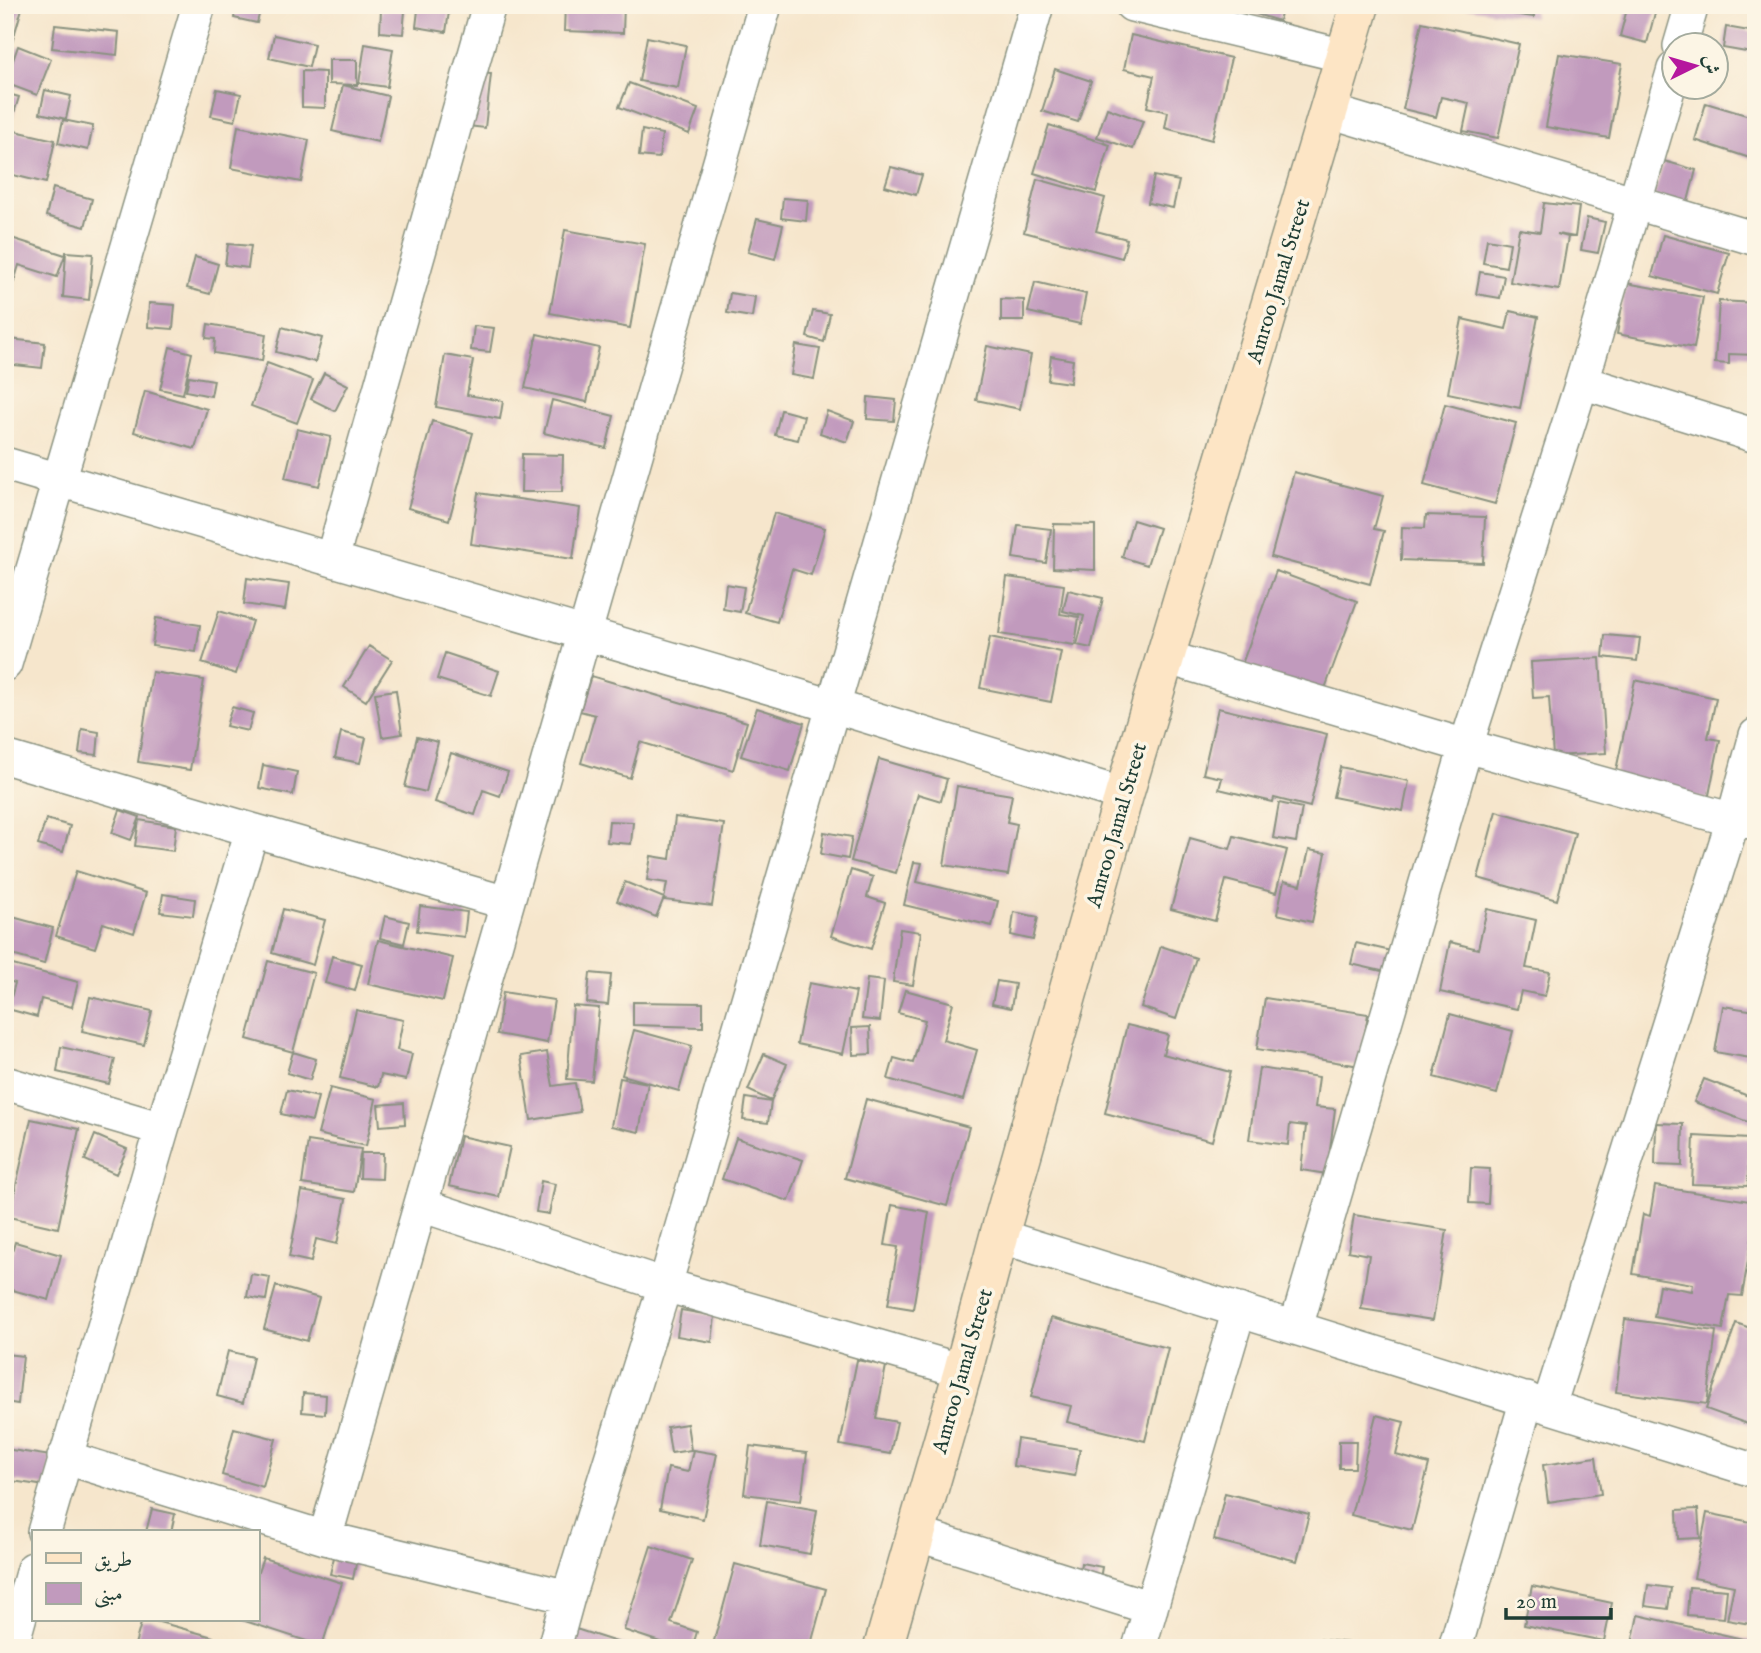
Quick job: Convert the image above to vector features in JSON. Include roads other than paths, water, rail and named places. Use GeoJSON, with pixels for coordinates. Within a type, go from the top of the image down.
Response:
{"type":"FeatureCollection","features":[{"type":"Feature","properties":{"kind":"street"},"geometry":{"type":"LineString","coordinates":[[5,664],[199,5]]}},
{"type":"Feature","properties":{"kind":"street"},"geometry":{"type":"LineString","coordinates":[[332,559],[489,5]]}},
{"type":"Feature","properties":{"kind":"street"},"geometry":{"type":"LineString","coordinates":[[326,1538],[765,5]]}},
{"type":"Feature","properties":{"kind":"street"},"geometry":{"type":"LineString","coordinates":[[554,1648],[665,1285],[1037,5]]}},
{"type":"Feature","properties":{"kind":"street"},"geometry":{"type":"LineString","coordinates":[[1132,5],[1345,56]]}},
{"type":"Feature","properties":{"kind":"street","name":"Amroo Jamal Street"},"geometry":{"type":"LineString","coordinates":[[883,1648],[1124,795],[1360,5]]}},
{"type":"Feature","properties":{"kind":"street"},"geometry":{"type":"LineString","coordinates":[[1684,32],[1692,5]]}},
{"type":"Feature","properties":{"kind":"street"},"geometry":{"type":"LineString","coordinates":[[1296,1328],[1466,746],[1582,382],[1664,102]]}},
{"type":"Feature","properties":{"kind":"street"},"geometry":{"type":"LineString","coordinates":[[1329,111],[1756,239]]}},
{"type":"Feature","properties":{"kind":"street"},"geometry":{"type":"LineString","coordinates":[[1582,382],[1756,436]]}},
{"type":"Feature","properties":{"kind":"street"},"geometry":{"type":"LineString","coordinates":[[5,464],[833,706],[1124,795]]}},
{"type":"Feature","properties":{"kind":"street"},"geometry":{"type":"LineString","coordinates":[[1165,657],[1466,746],[1744,821]]}},
{"type":"Feature","properties":{"kind":"street"},"geometry":{"type":"LineString","coordinates":[[1455,1648],[1538,1403],[1744,821],[1756,735]]}},
{"type":"Feature","properties":{"kind":"street"},"geometry":{"type":"LineString","coordinates":[[5,757],[508,903]]}},
{"type":"Feature","properties":{"kind":"street"},"geometry":{"type":"LineString","coordinates":[[45,1530],[252,830]]}},
{"type":"Feature","properties":{"kind":"street"},"geometry":{"type":"LineString","coordinates":[[5,1083],[162,1129]]}},
{"type":"Feature","properties":{"kind":"street"},"geometry":{"type":"LineString","coordinates":[[421,1205],[665,1285],[963,1371]]}},
{"type":"Feature","properties":{"kind":"street"},"geometry":{"type":"LineString","coordinates":[[999,1236],[1756,1471]]}},
{"type":"Feature","properties":{"kind":"street"},"geometry":{"type":"LineString","coordinates":[[1139,1648],[1239,1310]]}},
{"type":"Feature","properties":{"kind":"street"},"geometry":{"type":"LineString","coordinates":[[64,1457],[326,1538],[568,1597]]}},
{"type":"Feature","properties":{"kind":"street"},"geometry":{"type":"LineString","coordinates":[[916,1534],[1151,1608]]}},
{"type":"Feature","properties":{"kind":"street"},"geometry":{"type":"LineString","coordinates":[[11,1648],[32,1573]]}}]}
